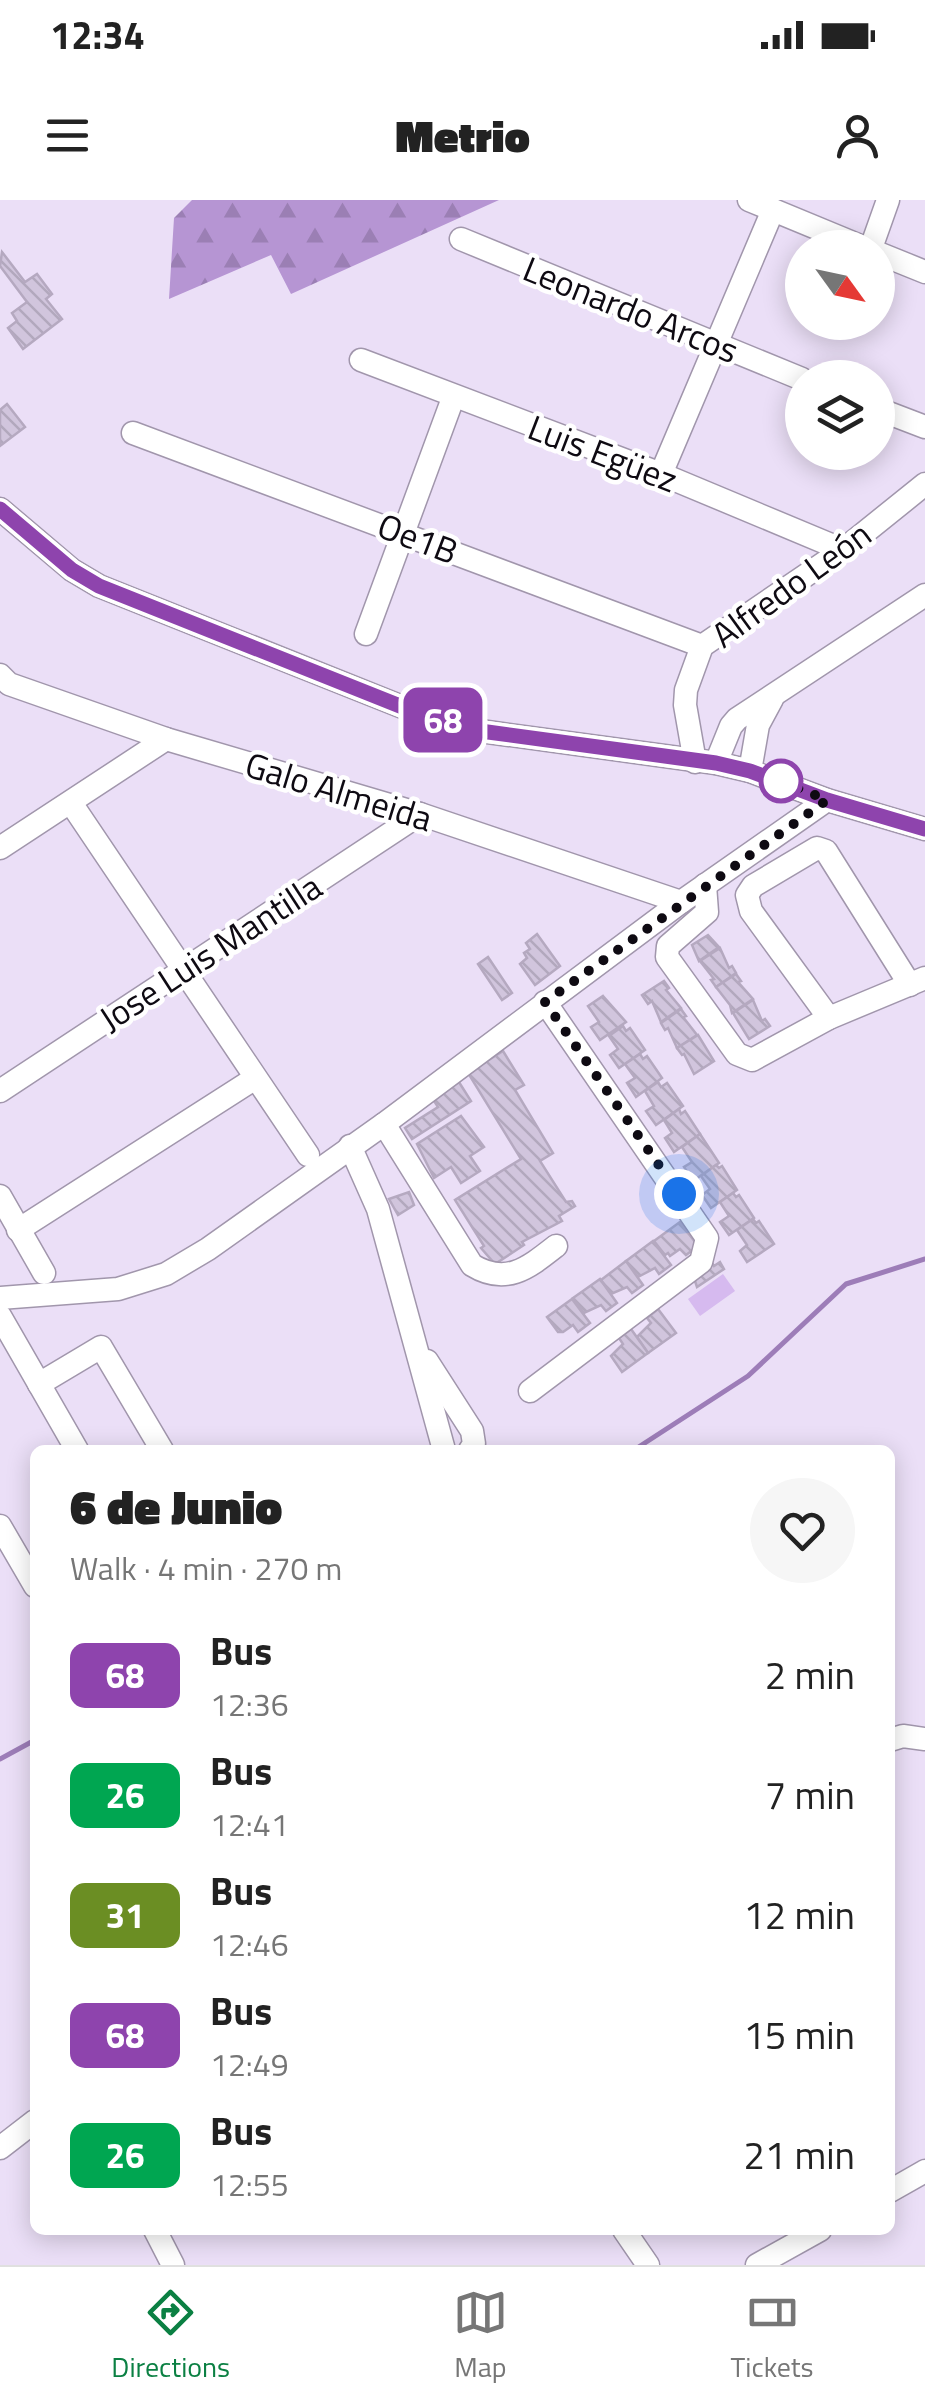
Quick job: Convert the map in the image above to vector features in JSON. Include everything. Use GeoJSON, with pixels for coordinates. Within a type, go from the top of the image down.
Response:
{"type":"FeatureCollection","features":[{"type":"Feature","properties":{"kind":"street"},"geometry":{"type":"LineString","coordinates":[[749,200],[823,230]]}},
{"type":"Feature","properties":{"kind":"street"},"geometry":{"type":"LineString","coordinates":[[876,230],[888,200]]}},
{"type":"Feature","properties":{"kind":"street"},"geometry":{"type":"LineString","coordinates":[[660,474],[773,210]]}},
{"type":"Feature","properties":{"kind":"street","name":"Leonardo Arcos"},"geometry":{"type":"LineString","coordinates":[[461,239],[785,372]]}},
{"type":"Feature","properties":{"kind":"street"},"geometry":{"type":"LineString","coordinates":[[895,260],[925,272]]}},
{"type":"Feature","properties":{"kind":"street","name":"Luis Egüez"},"geometry":{"type":"LineString","coordinates":[[361,360],[660,474],[843,550]]}},
{"type":"Feature","properties":{"kind":"street"},"geometry":{"type":"LineString","coordinates":[[366,634],[453,398]]}},
{"type":"Feature","properties":{"kind":"street"},"geometry":{"type":"LineString","coordinates":[[895,415],[925,428]]}},
{"type":"Feature","properties":{"kind":"street","name":"Oe1B"},"geometry":{"type":"LineString","coordinates":[[133,433],[702,646]]}},
{"type":"Feature","properties":{"kind":"street","name":"Alfredo León"},"geometry":{"type":"LineString","coordinates":[[706,762],[686,706],[686,690],[702,646],[843,550],[925,484]]}},
{"type":"Feature","properties":{"kind":"street"},"geometry":{"type":"LineString","coordinates":[[0,509],[72,570],[99,586],[410,710],[473,730],[750,771],[827,800],[925,829]]}},
{"type":"Feature","properties":{"kind":"street"},"geometry":{"type":"LineString","coordinates":[[706,762],[731,726],[925,595]]}},
{"type":"Feature","properties":{"kind":"street","name":"Galo Almeida"},"geometry":{"type":"LineString","coordinates":[[0,675],[9,684],[166,739],[420,814],[681,902]]}},
{"type":"Feature","properties":{"kind":"street"},"geometry":{"type":"LineString","coordinates":[[750,771],[758,725],[772,699]]}},
{"type":"Feature","properties":{"kind":"street"},"geometry":{"type":"LineString","coordinates":[[0,848],[166,739]]}},
{"type":"Feature","properties":{"kind":"street"},"geometry":{"type":"LineString","coordinates":[[0,1298],[118,1288],[166,1274],[208,1249],[384,1124],[681,902],[827,800]]}},
{"type":"Feature","properties":{"kind":"street"},"geometry":{"type":"LineString","coordinates":[[71,803],[308,1155]]}},
{"type":"Feature","properties":{"kind":"street","name":"Jose Luis Mantilla"},"geometry":{"type":"LineString","coordinates":[[0,1090],[420,814]]}},
{"type":"Feature","properties":{"kind":"street"},"geometry":{"type":"LineString","coordinates":[[705,885],[707,912],[666,952],[737,1054],[752,1060],[829,1018],[918,981],[826,851],[817,848],[752,886],[747,895],[751,911],[829,1018]]}},
{"type":"Feature","properties":{"kind":"street"},"geometry":{"type":"LineString","coordinates":[[530,1391],[701,1262],[707,1246],[699,1223],[545,1002]]}},
{"type":"Feature","properties":{"kind":"street"},"geometry":{"type":"LineString","coordinates":[[18,1230],[254,1079]]}},
{"type":"Feature","properties":{"kind":"street"},"geometry":{"type":"LineString","coordinates":[[384,1124],[472,1265],[490,1276],[510,1274],[530,1266],[556,1246]]}},
{"type":"Feature","properties":{"kind":"street"},"geometry":{"type":"LineString","coordinates":[[350,1146],[378,1208],[443,1445]]}},
{"type":"Feature","properties":{"kind":"street"},"geometry":{"type":"LineString","coordinates":[[0,1196],[44,1273]]}},
{"type":"Feature","properties":{"kind":"street"},"geometry":{"type":"LineString","coordinates":[[0,1316],[74,1445]]}},
{"type":"Feature","properties":{"kind":"street"},"geometry":{"type":"LineString","coordinates":[[416,1346],[472,1431],[473,1445]]}},
{"type":"Feature","properties":{"kind":"street"},"geometry":{"type":"LineString","coordinates":[[39,1384],[102,1347],[159,1445]]}},
{"type":"Feature","properties":{"kind":"street"},"geometry":{"type":"LineString","coordinates":[[0,1526],[30,1577]]}},
{"type":"Feature","properties":{"kind":"street"},"geometry":{"type":"LineString","coordinates":[[895,1738],[925,1739]]}},
{"type":"Feature","properties":{"kind":"street"},"geometry":{"type":"LineString","coordinates":[[0,2148],[30,2125]]}},
{"type":"Feature","properties":{"kind":"street"},"geometry":{"type":"LineString","coordinates":[[895,2188],[925,2171]]}},
{"type":"Feature","properties":{"kind":"street"},"geometry":{"type":"LineString","coordinates":[[158,2235],[173,2265]]}},
{"type":"Feature","properties":{"kind":"street"},"geometry":{"type":"LineString","coordinates":[[627,2235],[648,2265]]}},
{"type":"Feature","properties":{"kind":"street"},"geometry":{"type":"LineString","coordinates":[[757,2265],[811,2235]]}},
{"type":"Feature","properties":{"kind":"green space"},"geometry":{"type":"Polygon","coordinates":[[[192,200],[499,200],[291,294],[271,255],[169,299],[174,218],[192,200]]]}},
{"type":"Feature","properties":{"kind":"shaded area"},"geometry":{"type":"Polygon","coordinates":[[[723,1274],[735,1291],[700,1316],[688,1299],[723,1274]]]}},
{"type":"Feature","properties":{"kind":"building"},"geometry":{"type":"Polygon","coordinates":[[[2,252],[25,282],[37,274],[52,294],[46,299],[62,319],[23,349],[8,328],[17,321],[12,313],[27,302],[0,266],[2,252]]]}},
{"type":"Feature","properties":{"kind":"building"},"geometry":{"type":"Polygon","coordinates":[[[7,404],[25,427],[0,446],[0,410],[7,404]]]}},
{"type":"Feature","properties":{"kind":"building"},"geometry":{"type":"Polygon","coordinates":[[[537,934],[560,966],[535,985],[520,964],[530,949],[526,943],[537,934]]]}},
{"type":"Feature","properties":{"kind":"building"},"geometry":{"type":"Polygon","coordinates":[[[708,935],[719,947],[699,961],[692,945],[708,935]]]}},
{"type":"Feature","properties":{"kind":"building"},"geometry":{"type":"Polygon","coordinates":[[[720,948],[729,968],[732,966],[736,973],[716,987],[700,961],[720,948]]]}},
{"type":"Feature","properties":{"kind":"building"},"geometry":{"type":"Polygon","coordinates":[[[488,957],[512,993],[502,1000],[478,964],[488,957]]]}},
{"type":"Feature","properties":{"kind":"building"},"geometry":{"type":"Polygon","coordinates":[[[736,974],[753,999],[732,1013],[716,987],[736,974]]]}},
{"type":"Feature","properties":{"kind":"building"},"geometry":{"type":"Polygon","coordinates":[[[664,981],[669,988],[666,990],[681,1008],[661,1022],[652,1001],[648,1004],[642,995],[664,981]]]}},
{"type":"Feature","properties":{"kind":"building"},"geometry":{"type":"Polygon","coordinates":[[[603,996],[626,1022],[600,1040],[591,1027],[599,1022],[588,1006],[603,996]]]}},
{"type":"Feature","properties":{"kind":"building"},"geometry":{"type":"Polygon","coordinates":[[[753,1000],[762,1021],[765,1019],[770,1026],[749,1039],[733,1013],[753,1000]]]}},
{"type":"Feature","properties":{"kind":"building"},"geometry":{"type":"Polygon","coordinates":[[[681,1009],[697,1035],[677,1048],[668,1028],[665,1030],[661,1023],[681,1009]]]}},
{"type":"Feature","properties":{"kind":"building"},"geometry":{"type":"Polygon","coordinates":[[[623,1026],[626,1031],[630,1028],[645,1050],[619,1068],[610,1055],[618,1049],[609,1036],[623,1026]]]}},
{"type":"Feature","properties":{"kind":"building"},"geometry":{"type":"Polygon","coordinates":[[[698,1035],[714,1061],[694,1074],[677,1048],[698,1035]]]}},
{"type":"Feature","properties":{"kind":"building"},"geometry":{"type":"Polygon","coordinates":[[[503,1051],[524,1085],[515,1090],[553,1153],[540,1161],[566,1202],[572,1201],[575,1206],[559,1216],[562,1221],[522,1242],[524,1245],[495,1264],[481,1248],[484,1246],[455,1200],[521,1159],[468,1073],[503,1051]]]}},
{"type":"Feature","properties":{"kind":"building"},"geometry":{"type":"Polygon","coordinates":[[[640,1054],[643,1059],[647,1056],[662,1078],[636,1097],[627,1083],[635,1078],[625,1064],[640,1054]]]}},
{"type":"Feature","properties":{"kind":"building"},"geometry":{"type":"Polygon","coordinates":[[[457,1079],[471,1101],[412,1139],[405,1128],[438,1107],[431,1096],[457,1079]]]}},
{"type":"Feature","properties":{"kind":"building"},"geometry":{"type":"Polygon","coordinates":[[[658,1082],[661,1087],[667,1083],[683,1106],[656,1125],[646,1111],[654,1106],[645,1091],[658,1082]]]}},
{"type":"Feature","properties":{"kind":"building"},"geometry":{"type":"Polygon","coordinates":[[[679,1109],[681,1114],[685,1111],[700,1134],[674,1152],[665,1138],[672,1133],[664,1120],[679,1109]]]}},
{"type":"Feature","properties":{"kind":"building"},"geometry":{"type":"Polygon","coordinates":[[[461,1116],[484,1147],[470,1156],[480,1171],[461,1183],[451,1167],[434,1178],[417,1144],[461,1116]]]}},
{"type":"Feature","properties":{"kind":"building"},"geometry":{"type":"Polygon","coordinates":[[[700,1134],[719,1163],[693,1181],[684,1167],[692,1162],[682,1147],[700,1134]]]}},
{"type":"Feature","properties":{"kind":"building"},"geometry":{"type":"Polygon","coordinates":[[[716,1165],[722,1166],[737,1190],[711,1208],[702,1195],[710,1189],[701,1176],[716,1165]]]}},
{"type":"Feature","properties":{"kind":"building"},"geometry":{"type":"Polygon","coordinates":[[[409,1192],[414,1205],[398,1215],[389,1199],[409,1192]]]}},
{"type":"Feature","properties":{"kind":"building"},"geometry":{"type":"Polygon","coordinates":[[[733,1193],[739,1195],[754,1218],[729,1235],[720,1222],[729,1216],[720,1202],[733,1193]]]}},
{"type":"Feature","properties":{"kind":"building"},"geometry":{"type":"Polygon","coordinates":[[[753,1219],[759,1221],[774,1244],[747,1262],[740,1251],[747,1245],[737,1230],[753,1219]]]}},
{"type":"Feature","properties":{"kind":"building"},"geometry":{"type":"Polygon","coordinates":[[[680,1222],[698,1246],[686,1255],[680,1249],[665,1255],[654,1241],[680,1222]]]}},
{"type":"Feature","properties":{"kind":"building"},"geometry":{"type":"Polygon","coordinates":[[[653,1241],[671,1265],[659,1274],[655,1268],[638,1277],[626,1261],[653,1241]]]}},
{"type":"Feature","properties":{"kind":"building"},"geometry":{"type":"Polygon","coordinates":[[[626,1261],[643,1285],[632,1293],[627,1287],[611,1294],[601,1280],[626,1261]]]}},
{"type":"Feature","properties":{"kind":"building"},"geometry":{"type":"Polygon","coordinates":[[[720,1262],[724,1269],[697,1287],[693,1275],[720,1262]]]}},
{"type":"Feature","properties":{"kind":"building"},"geometry":{"type":"Polygon","coordinates":[[[600,1279],[617,1303],[606,1311],[601,1305],[584,1313],[573,1298],[600,1279]]]}},
{"type":"Feature","properties":{"kind":"building"},"geometry":{"type":"Polygon","coordinates":[[[572,1299],[590,1323],[578,1332],[573,1325],[558,1332],[547,1317],[572,1299]]]}},
{"type":"Feature","properties":{"kind":"building"},"geometry":{"type":"Polygon","coordinates":[[[658,1309],[676,1333],[648,1353],[637,1337],[651,1323],[647,1318],[658,1309]]]}},
{"type":"Feature","properties":{"kind":"building"},"geometry":{"type":"Polygon","coordinates":[[[631,1329],[648,1353],[622,1372],[611,1356],[623,1344],[619,1338],[631,1329]]]}},
{"type":"Feature","properties":{"kind":"waterway"},"geometry":{"type":"LineString","coordinates":[[642,1445],[748,1376],[846,1284],[925,1259]]}},
{"type":"Feature","properties":{"kind":"waterway"},"geometry":{"type":"LineString","coordinates":[[0,1759],[30,1743]]}},
{"type":"Feature","properties":{"kind":"bus line","name":"68"},"geometry":{"type":"LineString","coordinates":[[0,509],[72,570],[99,586],[410,710],[473,730],[716,763],[925,829]]}},
{"type":"Feature","properties":{"kind":"route"},"geometry":{"type":"LineString","coordinates":[[679,1194],[545,1002],[827,800],[781,781]]}}]}
